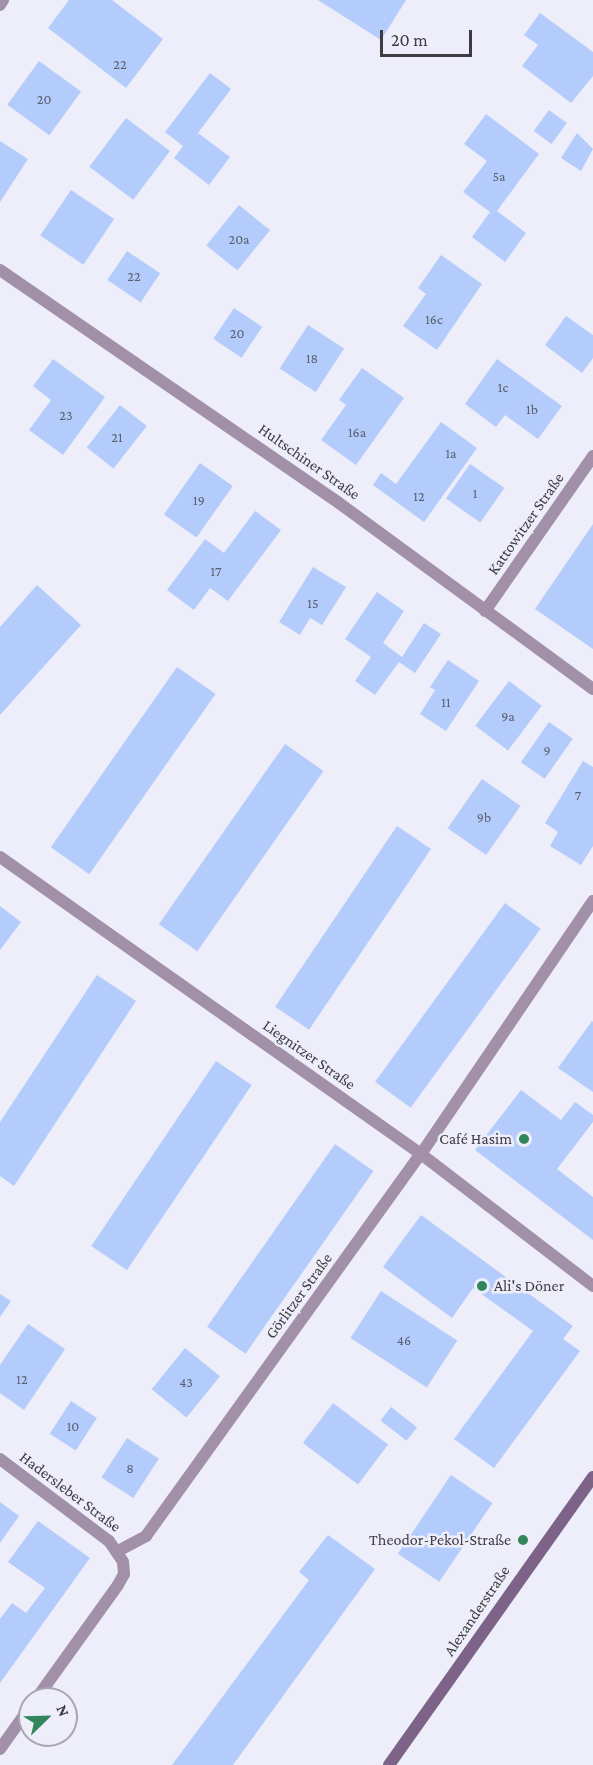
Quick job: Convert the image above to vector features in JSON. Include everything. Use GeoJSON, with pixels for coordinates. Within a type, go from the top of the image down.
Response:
{"type":"FeatureCollection","features":[{"type":"Feature","properties":{"kind":"main road","name":"Alexanderstraße"},"geometry":{"type":"LineString","coordinates":[[389,1765],[593,1476]]}},
{"type":"Feature","properties":{"kind":"street"},"geometry":{"type":"LineString","coordinates":[[0,4],[3,0]]}},
{"type":"Feature","properties":{"kind":"street","name":"Hultschiner Straße"},"geometry":{"type":"LineString","coordinates":[[0,270],[339,503],[593,689]]}},
{"type":"Feature","properties":{"kind":"street","name":"Kattowitzer Straße"},"geometry":{"type":"LineString","coordinates":[[485,611],[593,456]]}},
{"type":"Feature","properties":{"kind":"street","name":"Liegnitzer Straße"},"geometry":{"type":"LineString","coordinates":[[0,857],[421,1154],[593,1286]]}},
{"type":"Feature","properties":{"kind":"street","name":"Görlitzer Straße"},"geometry":{"type":"LineString","coordinates":[[118,1551],[146,1536],[421,1154],[593,901]]}},
{"type":"Feature","properties":{"kind":"street","name":"Hadersleber Straße"},"geometry":{"type":"LineString","coordinates":[[0,1459],[118,1551]]}},
{"type":"Feature","properties":{"kind":"street"},"geometry":{"type":"LineString","coordinates":[[45,1687],[124,1574],[118,1551]]}},
{"type":"Feature","properties":{"kind":"street"},"geometry":{"type":"LineString","coordinates":[[0,1749],[18,1724]]}},
{"type":"Feature","properties":{"kind":"building"},"geometry":{"type":"Polygon","coordinates":[[[69,0],[112,0],[163,39],[126,88],[48,28],[69,0]]]}},
{"type":"Feature","properties":{"kind":"building"},"geometry":{"type":"Polygon","coordinates":[[[318,0],[406,0],[381,40],[318,0]]]}},
{"type":"Feature","properties":{"kind":"building"},"geometry":{"type":"Polygon","coordinates":[[[540,13],[593,52],[593,76],[571,103],[522,66],[538,45],[524,35],[540,13]]]}},
{"type":"Feature","properties":{"kind":"building"},"geometry":{"type":"Polygon","coordinates":[[[39,61],[81,92],[49,135],[7,105],[39,61]]]}},
{"type":"Feature","properties":{"kind":"building"},"geometry":{"type":"Polygon","coordinates":[[[210,73],[231,89],[198,133],[230,157],[209,185],[174,158],[183,146],[165,132],[210,73]]]}},
{"type":"Feature","properties":{"kind":"building"},"geometry":{"type":"Polygon","coordinates":[[[549,110],[567,123],[552,144],[534,131],[549,110]]]}},
{"type":"Feature","properties":{"kind":"building"},"geometry":{"type":"Polygon","coordinates":[[[486,114],[539,154],[497,211],[526,233],[505,262],[472,237],[490,212],[463,192],[487,161],[464,144],[486,114]]]}},
{"type":"Feature","properties":{"kind":"building"},"geometry":{"type":"Polygon","coordinates":[[[126,118],[170,151],[133,200],[89,167],[126,118]]]}},
{"type":"Feature","properties":{"kind":"building"},"geometry":{"type":"Polygon","coordinates":[[[577,133],[593,149],[581,171],[561,158],[577,133]]]}},
{"type":"Feature","properties":{"kind":"building"},"geometry":{"type":"Polygon","coordinates":[[[0,141],[28,159],[0,202],[0,141]]]}},
{"type":"Feature","properties":{"kind":"building"},"geometry":{"type":"Polygon","coordinates":[[[71,190],[114,219],[83,265],[40,236],[71,190]]]}},
{"type":"Feature","properties":{"kind":"building"},"geometry":{"type":"Polygon","coordinates":[[[239,205],[270,230],[237,271],[206,245],[239,205]]]}},
{"type":"Feature","properties":{"kind":"building"},"geometry":{"type":"Polygon","coordinates":[[[127,251],[160,273],[141,302],[107,280],[127,251]]]}},
{"type":"Feature","properties":{"kind":"building"},"geometry":{"type":"Polygon","coordinates":[[[441,255],[482,284],[437,350],[403,326],[426,294],[418,288],[441,255]]]}},
{"type":"Feature","properties":{"kind":"building"},"geometry":{"type":"Polygon","coordinates":[[[234,308],[262,327],[241,358],[213,339],[234,308]]]}},
{"type":"Feature","properties":{"kind":"building"},"geometry":{"type":"Polygon","coordinates":[[[566,316],[593,335],[593,358],[582,373],[545,345],[566,316]]]}},
{"type":"Feature","properties":{"kind":"building"},"geometry":{"type":"Polygon","coordinates":[[[308,325],[344,348],[316,392],[280,369],[308,325]]]}},
{"type":"Feature","properties":{"kind":"building"},"geometry":{"type":"Polygon","coordinates":[[[53,359],[105,397],[63,455],[29,430],[51,400],[33,386],[53,359]]]}},
{"type":"Feature","properties":{"kind":"building"},"geometry":{"type":"Polygon","coordinates":[[[497,359],[562,406],[538,439],[505,415],[496,427],[465,404],[497,359]]]}},
{"type":"Feature","properties":{"kind":"building"},"geometry":{"type":"Polygon","coordinates":[[[362,368],[404,398],[356,465],[321,440],[346,405],[339,400],[362,368]]]}},
{"type":"Feature","properties":{"kind":"building"},"geometry":{"type":"Polygon","coordinates":[[[120,405],[147,426],[114,468],[87,448],[120,405]]]}},
{"type":"Feature","properties":{"kind":"building"},"geometry":{"type":"Polygon","coordinates":[[[441,422],[477,448],[424,522],[373,485],[381,473],[396,484],[441,422]]]}},
{"type":"Feature","properties":{"kind":"building"},"geometry":{"type":"Polygon","coordinates":[[[200,463],[233,486],[197,538],[164,515],[200,463]]]}},
{"type":"Feature","properties":{"kind":"building"},"geometry":{"type":"Polygon","coordinates":[[[470,464],[504,488],[480,522],[446,498],[470,464]]]}},
{"type":"Feature","properties":{"kind":"building"},"geometry":{"type":"Polygon","coordinates":[[[255,511],[281,530],[228,601],[210,588],[194,610],[167,590],[205,539],[224,553],[255,511]]]}},
{"type":"Feature","properties":{"kind":"building"},"geometry":{"type":"Polygon","coordinates":[[[593,524],[593,649],[535,609],[593,524]]]}},
{"type":"Feature","properties":{"kind":"building"},"geometry":{"type":"Polygon","coordinates":[[[313,567],[346,587],[322,625],[310,618],[300,635],[279,622],[313,567]]]}},
{"type":"Feature","properties":{"kind":"building"},"geometry":{"type":"Polygon","coordinates":[[[37,585],[81,625],[0,715],[0,627],[37,585]]]}},
{"type":"Feature","properties":{"kind":"building"},"geometry":{"type":"Polygon","coordinates":[[[377,592],[404,611],[383,643],[402,657],[424,623],[441,634],[415,673],[399,662],[375,695],[355,681],[371,657],[345,639],[377,592]]]}},
{"type":"Feature","properties":{"kind":"building"},"geometry":{"type":"Polygon","coordinates":[[[448,660],[479,681],[446,731],[420,714],[435,690],[430,687],[448,660]]]}},
{"type":"Feature","properties":{"kind":"building"},"geometry":{"type":"Polygon","coordinates":[[[177,667],[216,694],[89,874],[51,847],[177,667]]]}},
{"type":"Feature","properties":{"kind":"building"},"geometry":{"type":"Polygon","coordinates":[[[509,681],[542,706],[508,750],[475,726],[509,681]]]}},
{"type":"Feature","properties":{"kind":"building"},"geometry":{"type":"Polygon","coordinates":[[[549,722],[573,739],[545,779],[521,762],[549,722]]]}},
{"type":"Feature","properties":{"kind":"building"},"geometry":{"type":"Polygon","coordinates":[[[285,744],[324,771],[197,951],[159,924],[285,744]]]}},
{"type":"Feature","properties":{"kind":"building"},"geometry":{"type":"Polygon","coordinates":[[[583,761],[593,767],[593,846],[581,865],[550,846],[558,832],[545,823],[583,761]]]}},
{"type":"Feature","properties":{"kind":"building"},"geometry":{"type":"Polygon","coordinates":[[[482,779],[521,806],[486,855],[448,828],[482,779]]]}},
{"type":"Feature","properties":{"kind":"building"},"geometry":{"type":"Polygon","coordinates":[[[397,826],[431,849],[309,1030],[275,1007],[397,826]]]}},
{"type":"Feature","properties":{"kind":"building"},"geometry":{"type":"Polygon","coordinates":[[[505,903],[541,929],[411,1108],[375,1082],[505,903]]]}},
{"type":"Feature","properties":{"kind":"building"},"geometry":{"type":"Polygon","coordinates":[[[0,906],[21,922],[0,950],[0,906]]]}},
{"type":"Feature","properties":{"kind":"building"},"geometry":{"type":"Polygon","coordinates":[[[97,975],[136,1001],[14,1186],[0,1176],[0,1122],[97,975]]]}},
{"type":"Feature","properties":{"kind":"building"},"geometry":{"type":"Polygon","coordinates":[[[593,1022],[593,1092],[558,1068],[593,1022]]]}},
{"type":"Feature","properties":{"kind":"building"},"geometry":{"type":"Polygon","coordinates":[[[216,1061],[252,1085],[127,1270],[91,1246],[216,1061]]]}},
{"type":"Feature","properties":{"kind":"building"},"geometry":{"type":"Polygon","coordinates":[[[521,1090],[561,1120],[575,1102],[593,1115],[593,1122],[557,1169],[593,1197],[593,1240],[475,1150],[521,1090]]]}},
{"type":"Feature","properties":{"kind":"building"},"geometry":{"type":"Polygon","coordinates":[[[335,1144],[374,1171],[246,1354],[207,1327],[335,1144]]]}},
{"type":"Feature","properties":{"kind":"building"},"geometry":{"type":"Polygon","coordinates":[[[421,1215],[573,1326],[563,1339],[580,1351],[494,1468],[454,1439],[533,1331],[473,1288],[452,1318],[383,1267],[421,1215]]]}},
{"type":"Feature","properties":{"kind":"building"},"geometry":{"type":"Polygon","coordinates":[[[381,1291],[457,1341],[427,1388],[351,1338],[381,1291]]]}},
{"type":"Feature","properties":{"kind":"building"},"geometry":{"type":"Polygon","coordinates":[[[0,1294],[11,1301],[0,1317],[0,1294]]]}},
{"type":"Feature","properties":{"kind":"building"},"geometry":{"type":"Polygon","coordinates":[[[28,1324],[65,1349],[24,1410],[0,1393],[0,1365],[28,1324]]]}},
{"type":"Feature","properties":{"kind":"building"},"geometry":{"type":"Polygon","coordinates":[[[185,1348],[220,1376],[187,1418],[152,1389],[185,1348]]]}},
{"type":"Feature","properties":{"kind":"building"},"geometry":{"type":"Polygon","coordinates":[[[71,1401],[97,1418],[76,1451],[50,1434],[71,1401]]]}},
{"type":"Feature","properties":{"kind":"building"},"geometry":{"type":"Polygon","coordinates":[[[333,1403],[388,1445],[358,1484],[303,1443],[333,1403]]]}},
{"type":"Feature","properties":{"kind":"building"},"geometry":{"type":"Polygon","coordinates":[[[391,1407],[417,1427],[407,1441],[381,1420],[391,1407]]]}},
{"type":"Feature","properties":{"kind":"building"},"geometry":{"type":"Polygon","coordinates":[[[127,1438],[159,1459],[133,1498],[101,1477],[127,1438]]]}},
{"type":"Feature","properties":{"kind":"building"},"geometry":{"type":"Polygon","coordinates":[[[451,1475],[492,1503],[439,1582],[398,1554],[451,1475]]]}},
{"type":"Feature","properties":{"kind":"building"},"geometry":{"type":"Polygon","coordinates":[[[0,1502],[19,1516],[0,1543],[0,1502]]]}},
{"type":"Feature","properties":{"kind":"building"},"geometry":{"type":"Polygon","coordinates":[[[38,1521],[90,1558],[0,1683],[0,1619],[12,1603],[26,1613],[45,1588],[8,1562],[38,1521]]]}},
{"type":"Feature","properties":{"kind":"building"},"geometry":{"type":"Polygon","coordinates":[[[328,1535],[375,1569],[233,1765],[172,1765],[309,1580],[299,1572],[328,1535]]]}},
{"type":"Feature","properties":{"kind":"place","name":"Café Hasim"},"geometry":{"type":"Point","coordinates":[524,1139]}},
{"type":"Feature","properties":{"kind":"place","name":"Ali's Döner"},"geometry":{"type":"Point","coordinates":[482,1286]}},
{"type":"Feature","properties":{"kind":"place","name":"Theodor-Pekol-Straße"},"geometry":{"type":"Point","coordinates":[523,1540]}}]}
